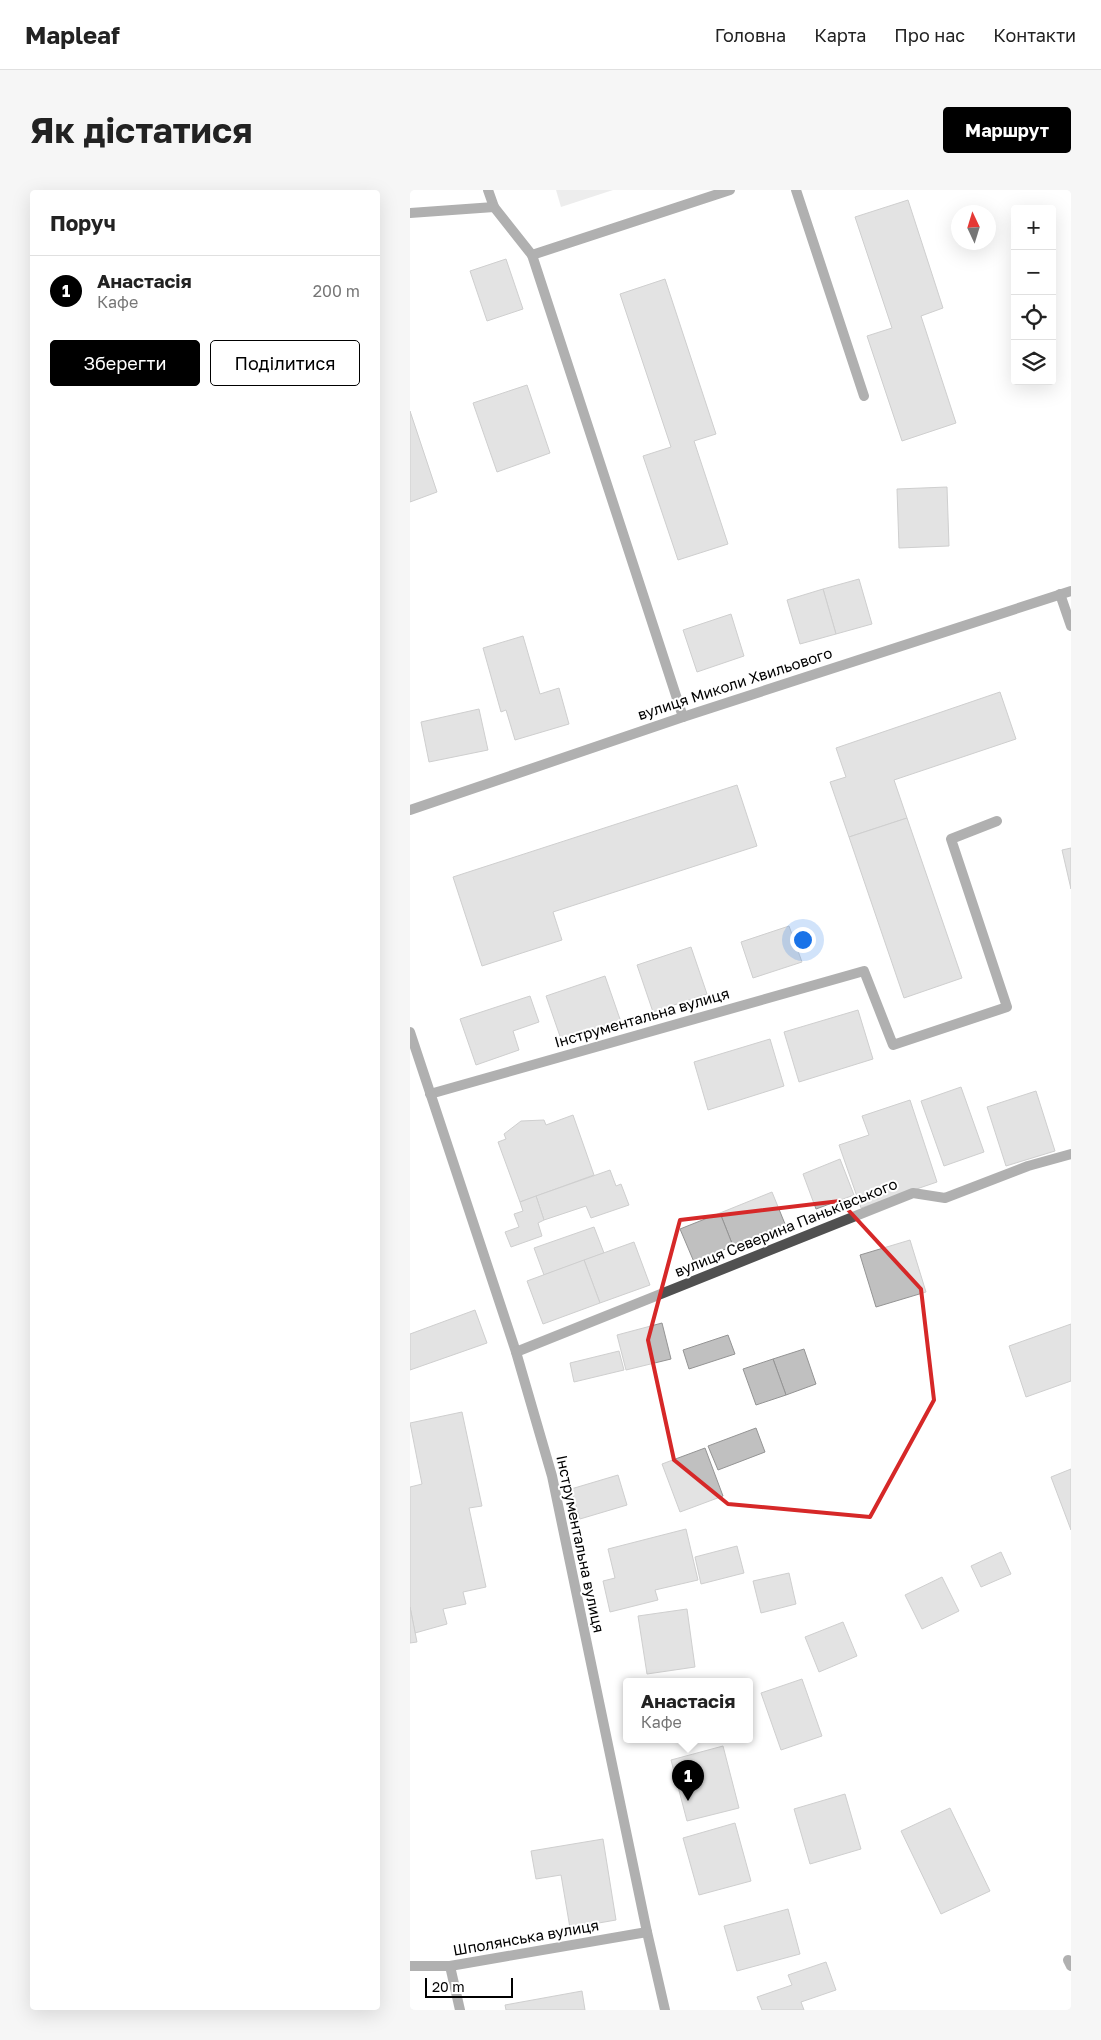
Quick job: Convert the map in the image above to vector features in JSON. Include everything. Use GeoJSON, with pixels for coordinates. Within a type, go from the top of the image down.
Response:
{"type":"FeatureCollection","features":[{"type":"Feature","properties":{"kind":"street"},"geometry":{"type":"LineString","coordinates":[[488,190],[494,207],[532,255],[683,717]]}},
{"type":"Feature","properties":{"kind":"street"},"geometry":{"type":"LineString","coordinates":[[532,255],[730,190]]}},
{"type":"Feature","properties":{"kind":"street"},"geometry":{"type":"LineString","coordinates":[[796,190],[864,396]]}},
{"type":"Feature","properties":{"kind":"street"},"geometry":{"type":"LineString","coordinates":[[410,212],[494,207]]}},
{"type":"Feature","properties":{"kind":"street","name":"вулиця Миколи Хвильового"},"geometry":{"type":"LineString","coordinates":[[410,810],[683,717],[1071,591]]}},
{"type":"Feature","properties":{"kind":"street"},"geometry":{"type":"LineString","coordinates":[[1060,594],[1071,626]]}},
{"type":"Feature","properties":{"kind":"street","name":"Інструментальна вулиця"},"geometry":{"type":"LineString","coordinates":[[430,1094],[864,971],[893,1045],[1007,1006],[951,839],[997,822]]}},
{"type":"Feature","properties":{"kind":"street","name":"Інструментальна вулиця"},"geometry":{"type":"LineString","coordinates":[[410,1032],[516,1352],[552,1476],[665,2010]]}},
{"type":"Feature","properties":{"kind":"street","name":"вулиця Северина Паньківського"},"geometry":{"type":"LineString","coordinates":[[516,1352],[913,1194],[944,1198],[1028,1166],[1071,1154]]}},
{"type":"Feature","properties":{"kind":"street","name":"Шполянська вулиця"},"geometry":{"type":"LineString","coordinates":[[410,1966],[450,1966],[647,1932]]}},
{"type":"Feature","properties":{"kind":"street"},"geometry":{"type":"LineString","coordinates":[[450,1966],[460,2010]]}},
{"type":"Feature","properties":{"kind":"highlighted area"},"geometry":{"type":"Polygon","coordinates":[[[840,1201],[921,1289],[934,1400],[870,1517],[728,1504],[674,1460],[648,1340],[680,1220],[840,1201]]]}},
{"type":"Feature","properties":{"kind":"shaded area"},"geometry":{"type":"Polygon","coordinates":[[[556,190],[613,190],[561,207],[556,190]]]}},
{"type":"Feature","properties":{"kind":"building"},"geometry":{"type":"Polygon","coordinates":[[[908,200],[943,308],[921,316],[956,423],[902,441],[867,336],[892,328],[855,217],[908,200]]]}},
{"type":"Feature","properties":{"kind":"building"},"geometry":{"type":"Polygon","coordinates":[[[506,259],[523,309],[487,321],[470,271],[506,259]]]}},
{"type":"Feature","properties":{"kind":"building"},"geometry":{"type":"Polygon","coordinates":[[[665,279],[716,434],[694,441],[728,544],[678,560],[643,456],[671,447],[620,294],[665,279]]]}},
{"type":"Feature","properties":{"kind":"building"},"geometry":{"type":"Polygon","coordinates":[[[527,385],[550,453],[497,472],[473,403],[527,385]]]}},
{"type":"Feature","properties":{"kind":"building"},"geometry":{"type":"Polygon","coordinates":[[[410,411],[437,492],[410,502],[410,411]]]}},
{"type":"Feature","properties":{"kind":"building"},"geometry":{"type":"Polygon","coordinates":[[[947,487],[949,546],[899,548],[897,489],[947,487]]]}},
{"type":"Feature","properties":{"kind":"building"},"geometry":{"type":"Polygon","coordinates":[[[859,579],[872,624],[836,634],[823,589],[859,579]]]}},
{"type":"Feature","properties":{"kind":"building"},"geometry":{"type":"Polygon","coordinates":[[[823,589],[836,634],[800,644],[787,600],[823,589]]]}},
{"type":"Feature","properties":{"kind":"building"},"geometry":{"type":"Polygon","coordinates":[[[731,614],[744,656],[697,672],[683,630],[731,614]]]}},
{"type":"Feature","properties":{"kind":"building"},"geometry":{"type":"Polygon","coordinates":[[[523,636],[540,694],[559,688],[569,724],[515,740],[506,710],[501,712],[483,648],[523,636]]]}},
{"type":"Feature","properties":{"kind":"building"},"geometry":{"type":"Polygon","coordinates":[[[1000,692],[1016,739],[894,780],[907,818],[849,837],[830,782],[846,777],[836,748],[1000,692]]]}},
{"type":"Feature","properties":{"kind":"building"},"geometry":{"type":"Polygon","coordinates":[[[479,709],[488,750],[429,762],[421,722],[479,709]]]}},
{"type":"Feature","properties":{"kind":"building"},"geometry":{"type":"Polygon","coordinates":[[[737,785],[757,846],[553,912],[562,940],[482,966],[453,877],[737,785]]]}},
{"type":"Feature","properties":{"kind":"building"},"geometry":{"type":"Polygon","coordinates":[[[907,818],[962,978],[904,998],[849,837],[907,818]]]}},
{"type":"Feature","properties":{"kind":"building"},"geometry":{"type":"Polygon","coordinates":[[[1071,848],[1071,889],[1062,850],[1071,848]]]}},
{"type":"Feature","properties":{"kind":"building"},"geometry":{"type":"Polygon","coordinates":[[[789,926],[802,962],[753,978],[741,942],[789,926]]]}},
{"type":"Feature","properties":{"kind":"building"},"geometry":{"type":"Polygon","coordinates":[[[691,947],[707,994],[653,1012],[637,965],[691,947]]]}},
{"type":"Feature","properties":{"kind":"building"},"geometry":{"type":"Polygon","coordinates":[[[605,976],[621,1022],[562,1042],[546,996],[605,976]]]}},
{"type":"Feature","properties":{"kind":"building"},"geometry":{"type":"Polygon","coordinates":[[[530,996],[539,1022],[513,1031],[519,1050],[476,1065],[460,1019],[530,996]]]}},
{"type":"Feature","properties":{"kind":"building"},"geometry":{"type":"Polygon","coordinates":[[[858,1010],[873,1059],[799,1082],[784,1032],[858,1010]]]}},
{"type":"Feature","properties":{"kind":"building"},"geometry":{"type":"Polygon","coordinates":[[[770,1039],[784,1086],[708,1110],[694,1062],[770,1039]]]}},
{"type":"Feature","properties":{"kind":"building"},"geometry":{"type":"Polygon","coordinates":[[[961,1087],[984,1152],[944,1166],[921,1101],[961,1087]]]}},
{"type":"Feature","properties":{"kind":"building"},"geometry":{"type":"Polygon","coordinates":[[[1036,1091],[1055,1151],[1006,1166],[987,1107],[1036,1091]]]}},
{"type":"Feature","properties":{"kind":"building"},"geometry":{"type":"Polygon","coordinates":[[[910,1100],[937,1182],[861,1208],[839,1145],[869,1135],[862,1116],[910,1100]]]}},
{"type":"Feature","properties":{"kind":"building"},"geometry":{"type":"Polygon","coordinates":[[[573,1115],[594,1175],[520,1202],[498,1142],[506,1139],[504,1134],[521,1121],[544,1120],[546,1125],[573,1115]]]}},
{"type":"Feature","properties":{"kind":"building"},"geometry":{"type":"Polygon","coordinates":[[[840,1159],[854,1195],[816,1209],[803,1174],[840,1159]]]}},
{"type":"Feature","properties":{"kind":"building"},"geometry":{"type":"Polygon","coordinates":[[[610,1170],[616,1186],[621,1184],[629,1205],[591,1218],[586,1206],[544,1220],[536,1196],[610,1170]]]}},
{"type":"Feature","properties":{"kind":"building"},"geometry":{"type":"Polygon","coordinates":[[[772,1192],[785,1224],[733,1246],[720,1213],[772,1192]]]}},
{"type":"Feature","properties":{"kind":"building"},"geometry":{"type":"Polygon","coordinates":[[[536,1196],[544,1220],[538,1223],[542,1236],[511,1247],[505,1232],[519,1227],[514,1214],[523,1211],[520,1202],[536,1196]]]}},
{"type":"Feature","properties":{"kind":"building"},"geometry":{"type":"Polygon","coordinates":[[[720,1213],[733,1246],[694,1262],[680,1229],[720,1213]]]}},
{"type":"Feature","properties":{"kind":"building"},"geometry":{"type":"Polygon","coordinates":[[[594,1227],[604,1253],[544,1275],[534,1248],[594,1227]]]}},
{"type":"Feature","properties":{"kind":"building"},"geometry":{"type":"Polygon","coordinates":[[[910,1240],[926,1292],[876,1307],[860,1255],[910,1240]]]}},
{"type":"Feature","properties":{"kind":"building"},"geometry":{"type":"Polygon","coordinates":[[[634,1242],[650,1285],[600,1303],[584,1260],[634,1242]]]}},
{"type":"Feature","properties":{"kind":"building"},"geometry":{"type":"Polygon","coordinates":[[[584,1260],[600,1303],[543,1324],[527,1281],[584,1260]]]}},
{"type":"Feature","properties":{"kind":"building"},"geometry":{"type":"Polygon","coordinates":[[[475,1310],[487,1343],[410,1370],[410,1334],[475,1310]]]}},
{"type":"Feature","properties":{"kind":"building"},"geometry":{"type":"Polygon","coordinates":[[[662,1323],[671,1359],[626,1370],[617,1335],[662,1323]]]}},
{"type":"Feature","properties":{"kind":"building"},"geometry":{"type":"Polygon","coordinates":[[[1071,1324],[1071,1381],[1026,1397],[1009,1346],[1071,1324]]]}},
{"type":"Feature","properties":{"kind":"building"},"geometry":{"type":"Polygon","coordinates":[[[728,1335],[735,1354],[689,1369],[683,1350],[728,1335]]]}},
{"type":"Feature","properties":{"kind":"building"},"geometry":{"type":"Polygon","coordinates":[[[804,1349],[816,1384],[786,1395],[773,1359],[804,1349]]]}},
{"type":"Feature","properties":{"kind":"building"},"geometry":{"type":"Polygon","coordinates":[[[619,1351],[624,1370],[574,1382],[570,1363],[619,1351]]]}},
{"type":"Feature","properties":{"kind":"building"},"geometry":{"type":"Polygon","coordinates":[[[773,1359],[786,1395],[756,1405],[743,1369],[773,1359]]]}},
{"type":"Feature","properties":{"kind":"building"},"geometry":{"type":"Polygon","coordinates":[[[462,1412],[482,1506],[469,1508],[486,1587],[463,1592],[466,1604],[443,1609],[447,1624],[415,1633],[410,1607],[410,1487],[422,1484],[410,1423],[462,1412]]]}},
{"type":"Feature","properties":{"kind":"building"},"geometry":{"type":"Polygon","coordinates":[[[756,1428],[765,1452],[718,1470],[708,1446],[756,1428]]]}},
{"type":"Feature","properties":{"kind":"building"},"geometry":{"type":"Polygon","coordinates":[[[705,1448],[723,1496],[680,1512],[662,1464],[705,1448]]]}},
{"type":"Feature","properties":{"kind":"building"},"geometry":{"type":"Polygon","coordinates":[[[1071,1469],[1071,1530],[1051,1477],[1071,1469]]]}},
{"type":"Feature","properties":{"kind":"building"},"geometry":{"type":"Polygon","coordinates":[[[618,1475],[627,1505],[580,1519],[571,1489],[618,1475]]]}},
{"type":"Feature","properties":{"kind":"building"},"geometry":{"type":"Polygon","coordinates":[[[686,1529],[698,1580],[655,1590],[658,1600],[610,1612],[603,1581],[615,1578],[608,1549],[686,1529]]]}},
{"type":"Feature","properties":{"kind":"building"},"geometry":{"type":"Polygon","coordinates":[[[737,1546],[744,1573],[701,1584],[695,1557],[737,1546]]]}},
{"type":"Feature","properties":{"kind":"building"},"geometry":{"type":"Polygon","coordinates":[[[1001,1552],[1011,1574],[981,1587],[971,1566],[1001,1552]]]}},
{"type":"Feature","properties":{"kind":"building"},"geometry":{"type":"Polygon","coordinates":[[[789,1573],[796,1604],[761,1613],[753,1581],[789,1573]]]}},
{"type":"Feature","properties":{"kind":"building"},"geometry":{"type":"Polygon","coordinates":[[[942,1577],[959,1611],[922,1629],[905,1595],[942,1577]]]}},
{"type":"Feature","properties":{"kind":"building"},"geometry":{"type":"Polygon","coordinates":[[[410,1607],[417,1642],[410,1643],[410,1607]]]}},
{"type":"Feature","properties":{"kind":"building"},"geometry":{"type":"Polygon","coordinates":[[[687,1609],[695,1667],[647,1674],[638,1616],[687,1609]]]}},
{"type":"Feature","properties":{"kind":"building"},"geometry":{"type":"Polygon","coordinates":[[[843,1622],[857,1656],[819,1672],[805,1637],[843,1622]]]}},
{"type":"Feature","properties":{"kind":"building"},"geometry":{"type":"Polygon","coordinates":[[[802,1679],[822,1736],[781,1750],[761,1693],[802,1679]]]}},
{"type":"Feature","properties":{"kind":"building"},"geometry":{"type":"Polygon","coordinates":[[[723,1746],[739,1808],[687,1821],[671,1760],[723,1746]]]}},
{"type":"Feature","properties":{"kind":"building"},"geometry":{"type":"Polygon","coordinates":[[[845,1794],[861,1849],[810,1864],[794,1809],[845,1794]]]}},
{"type":"Feature","properties":{"kind":"building"},"geometry":{"type":"Polygon","coordinates":[[[950,1808],[990,1891],[941,1914],[901,1831],[950,1808]]]}},
{"type":"Feature","properties":{"kind":"building"},"geometry":{"type":"Polygon","coordinates":[[[735,1823],[751,1881],[699,1895],[683,1838],[735,1823]]]}},
{"type":"Feature","properties":{"kind":"building"},"geometry":{"type":"Polygon","coordinates":[[[603,1839],[616,1920],[570,1928],[561,1875],[536,1879],[531,1851],[603,1839]]]}},
{"type":"Feature","properties":{"kind":"building"},"geometry":{"type":"Polygon","coordinates":[[[788,1909],[800,1954],[737,1971],[724,1926],[788,1909]]]}},
{"type":"Feature","properties":{"kind":"building"},"geometry":{"type":"Polygon","coordinates":[[[826,1962],[836,1990],[801,2002],[804,2010],[762,2010],[757,1997],[792,1985],[788,1975],[826,1962]]]}},
{"type":"Feature","properties":{"kind":"building"},"geometry":{"type":"Polygon","coordinates":[[[582,1991],[585,2010],[506,2010],[505,2005],[582,1991]]]}},
{"type":"Feature","properties":{"kind":"place","name":"Анастасія"},"geometry":{"type":"Point","coordinates":[688,1801]}}]}
